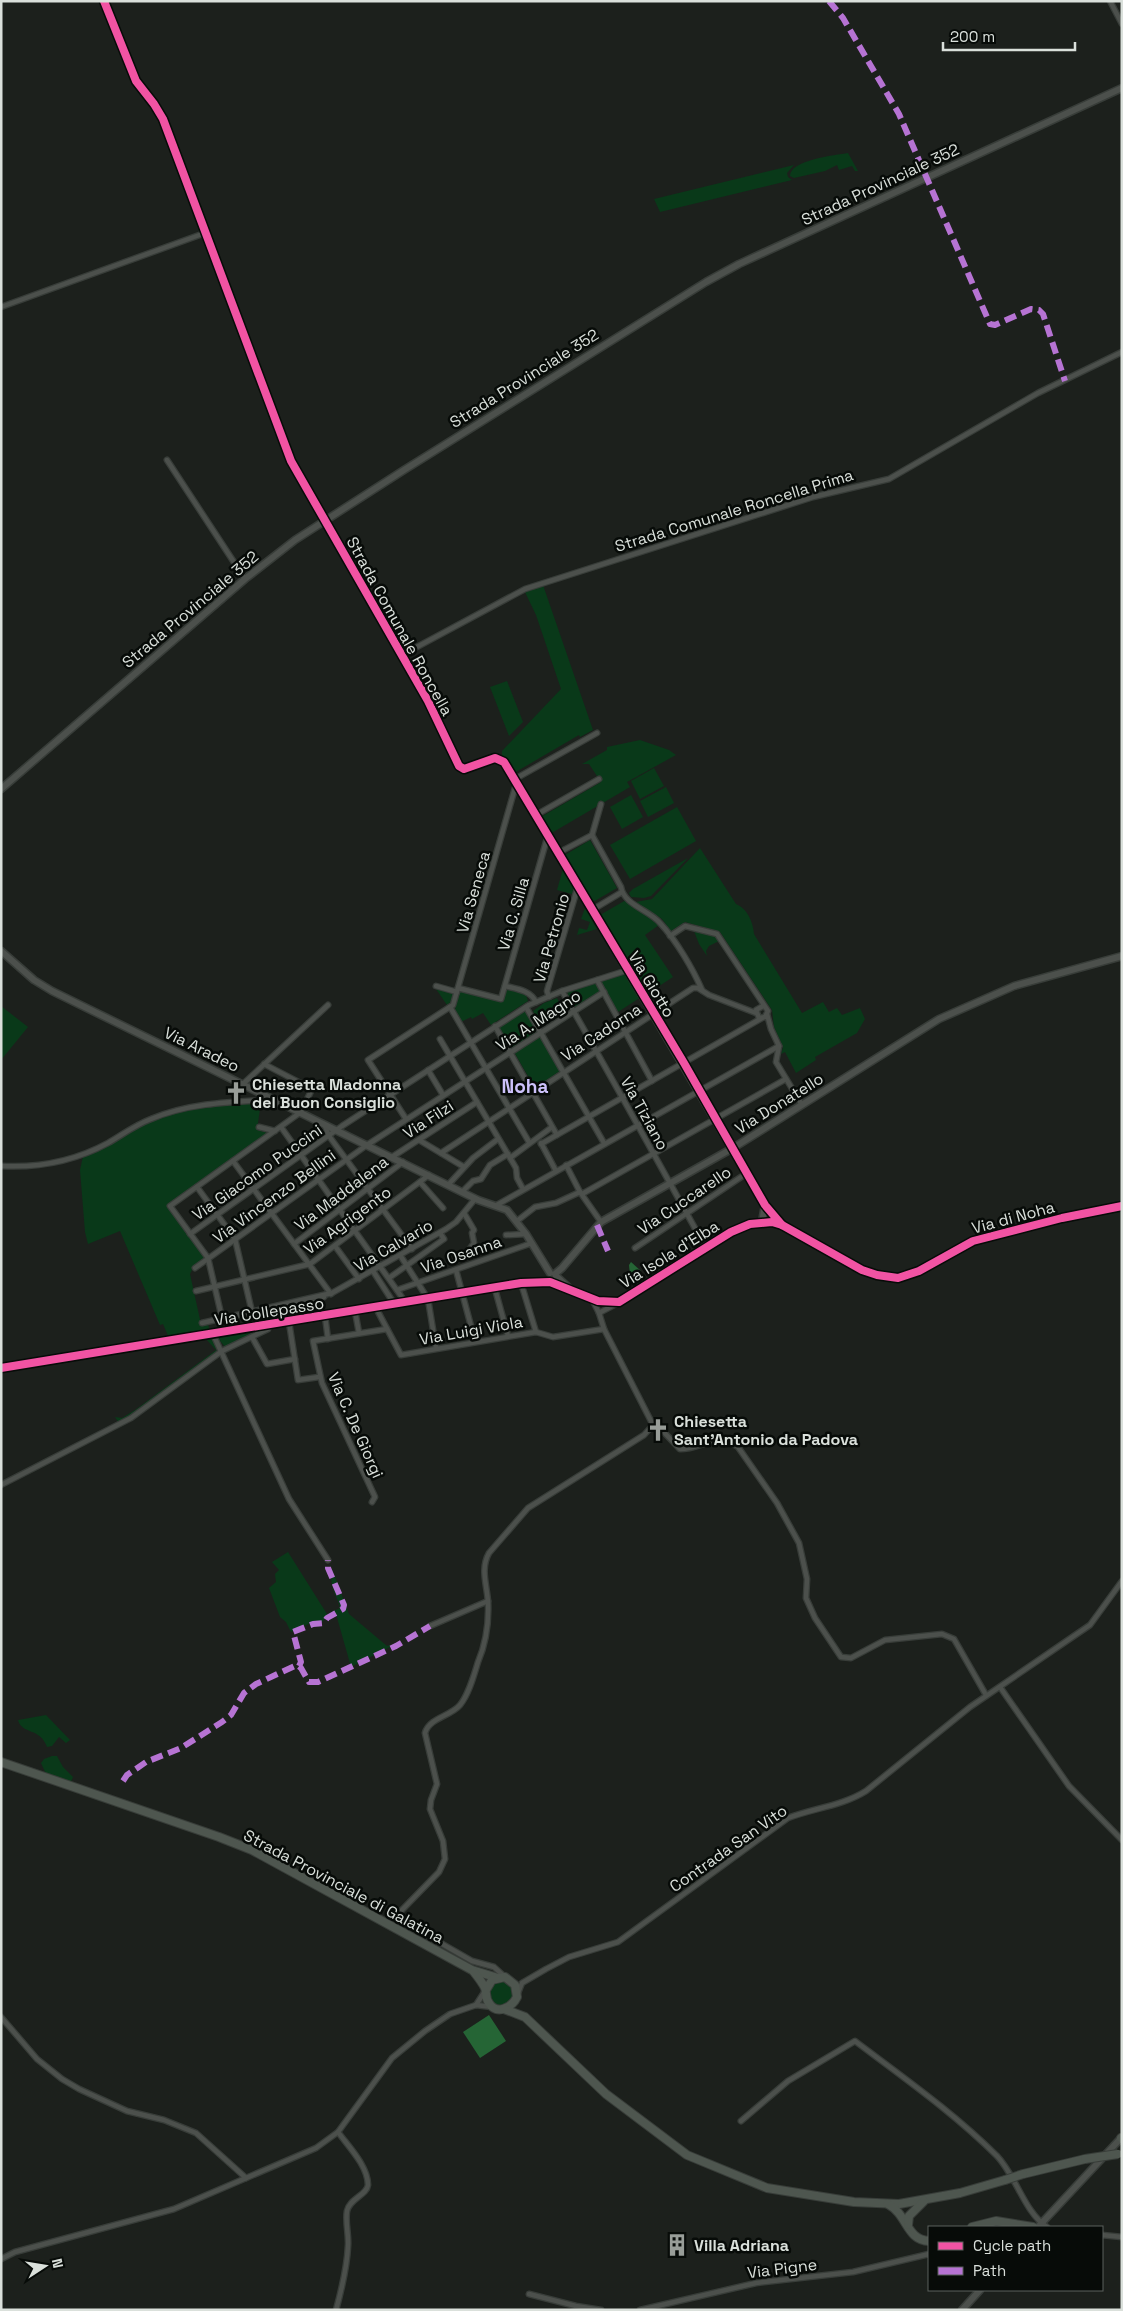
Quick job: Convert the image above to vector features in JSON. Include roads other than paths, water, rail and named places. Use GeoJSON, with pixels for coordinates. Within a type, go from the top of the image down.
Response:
{"type":"FeatureCollection","features":[{"type":"Feature","properties":{"kind":"main road","name":"Strada Provinciale di Galatina"},"geometry":{"type":"LineString","coordinates":[[1,1762],[252,1850],[472,1970],[505,1978]]}},
{"type":"Feature","properties":{"kind":"main road","name":"Strada Provinciale di Galatina"},"geometry":{"type":"LineString","coordinates":[[472,1970],[486,1990],[486,1996],[492,2007]]}},
{"type":"Feature","properties":{"kind":"main road"},"geometry":{"type":"LineString","coordinates":[[486,1990],[488,1984],[505,1978],[515,1985],[517,1997],[525,2018]]}},
{"type":"Feature","properties":{"kind":"main road"},"geometry":{"type":"LineString","coordinates":[[504,2009],[510,2007],[517,1997]]}},
{"type":"Feature","properties":{"kind":"main road"},"geometry":{"type":"LineString","coordinates":[[492,2007],[504,2009],[525,2018],[606,2094],[687,2155],[767,2188],[854,2202],[887,2203],[925,2200],[1085,2159],[1120,2154]]}},
{"type":"Feature","properties":{"kind":"main road"},"geometry":{"type":"LineString","coordinates":[[908,2227],[910,2216],[925,2200]]}},
{"type":"Feature","properties":{"kind":"main road"},"geometry":{"type":"LineString","coordinates":[[887,2203],[898,2209],[913,2236],[922,2241],[928,2241]]}},
{"type":"Feature","properties":{"kind":"main road"},"geometry":{"type":"LineString","coordinates":[[976,2226],[996,2221],[1020,2226]]}},
{"type":"Feature","properties":{"kind":"street","name":"Strada Comunale Roncella"},"geometry":{"type":"LineString","coordinates":[[104,1],[136,81],[163,119],[284,447],[428,701],[459,766],[464,769],[495,758],[500,759],[516,780]]}},
{"type":"Feature","properties":{"kind":"street"},"geometry":{"type":"LineString","coordinates":[[1110,1],[1122,24]]}},
{"type":"Feature","properties":{"kind":"street","name":"Strada Provinciale 352"},"geometry":{"type":"LineString","coordinates":[[1,789],[246,579],[324,520],[706,282],[739,264],[1122,88]]}},
{"type":"Feature","properties":{"kind":"street"},"geometry":{"type":"LineString","coordinates":[[1,307],[205,233]]}},
{"type":"Feature","properties":{"kind":"street","name":"Strada Comunale Roncella Prima"},"geometry":{"type":"LineString","coordinates":[[402,655],[525,588],[813,497],[889,479],[1045,390],[1122,352]]}},
{"type":"Feature","properties":{"kind":"street"},"geometry":{"type":"LineString","coordinates":[[167,460],[246,579]]}},
{"type":"Feature","properties":{"kind":"street"},"geometry":{"type":"LineString","coordinates":[[516,780],[596,733]]}},
{"type":"Feature","properties":{"kind":"street"},"geometry":{"type":"LineString","coordinates":[[536,815],[599,779]]}},
{"type":"Feature","properties":{"kind":"street","name":"Via Giotto"},"geometry":{"type":"LineString","coordinates":[[516,780],[684,1063],[765,1205],[782,1225]]}},
{"type":"Feature","properties":{"kind":"street","name":"Via Seneca"},"geometry":{"type":"LineString","coordinates":[[450,1007],[453,1005],[458,990],[516,780]]}},
{"type":"Feature","properties":{"kind":"street"},"geometry":{"type":"LineString","coordinates":[[601,804],[592,835],[622,892],[631,902],[660,922],[702,990],[709,995],[756,1013],[762,1018]]}},
{"type":"Feature","properties":{"kind":"street","name":"Via C. Silla"},"geometry":{"type":"LineString","coordinates":[[458,990],[501,999],[548,835]]}},
{"type":"Feature","properties":{"kind":"street"},"geometry":{"type":"LineString","coordinates":[[558,853],[592,835]]}},
{"type":"Feature","properties":{"kind":"street","name":"Via Petronio"},"geometry":{"type":"LineString","coordinates":[[549,997],[547,991],[578,886]]}},
{"type":"Feature","properties":{"kind":"street"},"geometry":{"type":"LineString","coordinates":[[592,910],[622,892]]}},
{"type":"Feature","properties":{"kind":"street"},"geometry":{"type":"LineString","coordinates":[[670,936],[685,926],[717,934],[768,1011],[771,1029],[779,1046],[776,1062],[802,1105]]}},
{"type":"Feature","properties":{"kind":"street","name":"Via Aradeo"},"geometry":{"type":"LineString","coordinates":[[1,951],[34,980],[52,991],[475,1199],[493,1207],[507,1210],[517,1222]]}},
{"type":"Feature","properties":{"kind":"street","name":"Via Donatello"},"geometry":{"type":"LineString","coordinates":[[551,1276],[562,1268],[601,1222],[733,1148],[925,1027],[962,1007],[1014,986],[1122,956]]}},
{"type":"Feature","properties":{"kind":"street","name":"Via Giacomo Puccini"},"geometry":{"type":"LineString","coordinates":[[190,1234],[329,1136],[526,1006],[562,991],[628,970]]}},
{"type":"Feature","properties":{"kind":"street"},"geometry":{"type":"LineString","coordinates":[[597,980],[652,1081]]}},
{"type":"Feature","properties":{"kind":"street"},"geometry":{"type":"LineString","coordinates":[[436,986],[458,990]]}},
{"type":"Feature","properties":{"kind":"street"},"geometry":{"type":"LineString","coordinates":[[505,986],[528,992],[536,1002]]}},
{"type":"Feature","properties":{"kind":"street","name":"Via Cadorna"},"geometry":{"type":"LineString","coordinates":[[441,1154],[653,1013],[693,988],[702,990]]}},
{"type":"Feature","properties":{"kind":"street","name":"Via Tiziano"},"geometry":{"type":"LineString","coordinates":[[562,991],[597,1050],[706,1248]]}},
{"type":"Feature","properties":{"kind":"street","name":"Via A. Magno"},"geometry":{"type":"LineString","coordinates":[[443,1095],[604,992]]}},
{"type":"Feature","properties":{"kind":"street"},"geometry":{"type":"LineString","coordinates":[[243,1084],[328,1004]]}},
{"type":"Feature","properties":{"kind":"street"},"geometry":{"type":"LineString","coordinates":[[526,1006],[604,1143]]}},
{"type":"Feature","properties":{"kind":"street"},"geometry":{"type":"LineString","coordinates":[[756,1013],[758,1008],[763,1006]]}},
{"type":"Feature","properties":{"kind":"street"},"geometry":{"type":"LineString","coordinates":[[406,1119],[368,1060],[450,1007],[529,1142]]}},
{"type":"Feature","properties":{"kind":"street"},"geometry":{"type":"LineString","coordinates":[[542,1144],[767,1014]]}},
{"type":"Feature","properties":{"kind":"street"},"geometry":{"type":"LineString","coordinates":[[496,1026],[557,1135]]}},
{"type":"Feature","properties":{"kind":"street"},"geometry":{"type":"LineString","coordinates":[[440,1039],[516,1168],[517,1178],[523,1189]]}},
{"type":"Feature","properties":{"kind":"street"},"geometry":{"type":"LineString","coordinates":[[493,1207],[779,1046]]}},
{"type":"Feature","properties":{"kind":"street"},"geometry":{"type":"LineString","coordinates":[[222,1318],[208,1258],[170,1206],[301,1112],[312,1089],[264,1064]]}},
{"type":"Feature","properties":{"kind":"street"},"geometry":{"type":"LineString","coordinates":[[428,1070],[443,1095]]}},
{"type":"Feature","properties":{"kind":"street"},"geometry":{"type":"LineString","coordinates":[[551,1276],[532,1243],[517,1222],[535,1207],[556,1203],[581,1193],[786,1078]]}},
{"type":"Feature","properties":{"kind":"street","name":"Via Vincenzo Bellini"},"geometry":{"type":"LineString","coordinates":[[195,1268],[367,1145],[443,1095]]}},
{"type":"Feature","properties":{"kind":"street"},"geometry":{"type":"LineString","coordinates":[[1,1166],[32,1167],[62,1161],[107,1144],[142,1123],[171,1112],[225,1102],[270,1098]]}},
{"type":"Feature","properties":{"kind":"street","name":"Via Filzi"},"geometry":{"type":"LineString","coordinates":[[392,1157],[477,1102]]}},
{"type":"Feature","properties":{"kind":"street"},"geometry":{"type":"LineString","coordinates":[[324,1124],[329,1136],[412,1249]]}},
{"type":"Feature","properties":{"kind":"street"},"geometry":{"type":"LineString","coordinates":[[259,1127],[275,1131]]}},
{"type":"Feature","properties":{"kind":"street"},"geometry":{"type":"LineString","coordinates":[[281,1127],[406,1303]]}},
{"type":"Feature","properties":{"kind":"street"},"geometry":{"type":"LineString","coordinates":[[462,1192],[473,1181],[481,1179],[490,1165],[509,1156],[552,1127]]}},
{"type":"Feature","properties":{"kind":"street"},"geometry":{"type":"LineString","coordinates":[[538,1137],[556,1171]]}},
{"type":"Feature","properties":{"kind":"street"},"geometry":{"type":"LineString","coordinates":[[448,1185],[464,1166],[498,1139]]}},
{"type":"Feature","properties":{"kind":"street"},"geometry":{"type":"LineString","coordinates":[[418,1140],[464,1166]]}},
{"type":"Feature","properties":{"kind":"street"},"geometry":{"type":"LineString","coordinates":[[233,1161],[332,1293]]}},
{"type":"Feature","properties":{"kind":"street","name":"Via Maddalena"},"geometry":{"type":"LineString","coordinates":[[294,1244],[403,1162]]}},
{"type":"Feature","properties":{"kind":"street"},"geometry":{"type":"LineString","coordinates":[[566,1165],[581,1193],[601,1222]]}},
{"type":"Feature","properties":{"kind":"street","name":"Via Cuccarello"},"geometry":{"type":"LineString","coordinates":[[635,1248],[747,1173]]}},
{"type":"Feature","properties":{"kind":"street","name":"Via Agrigento"},"geometry":{"type":"LineString","coordinates":[[196,1291],[310,1264],[429,1175]]}},
{"type":"Feature","properties":{"kind":"street"},"geometry":{"type":"LineString","coordinates":[[420,1182],[443,1208]]}},
{"type":"Feature","properties":{"kind":"street"},"geometry":{"type":"LineString","coordinates":[[196,1187],[235,1239],[252,1312]]}},
{"type":"Feature","properties":{"kind":"street","name":"Via Calvario"},"geometry":{"type":"LineString","coordinates":[[296,1312],[359,1280],[440,1233],[456,1222],[475,1199]]}},
{"type":"Feature","properties":{"kind":"street"},"geometry":{"type":"LineString","coordinates":[[762,1222],[765,1205]]}},
{"type":"Feature","properties":{"kind":"street","name":"Via di Noha"},"geometry":{"type":"LineString","coordinates":[[782,1225],[862,1270],[876,1275],[898,1278],[919,1271],[973,1241],[1068,1216],[1122,1206]]}},
{"type":"Feature","properties":{"kind":"street"},"geometry":{"type":"LineString","coordinates":[[464,1213],[474,1230],[472,1233],[474,1243],[468,1251]]}},
{"type":"Feature","properties":{"kind":"street","name":"Via Isola d'Elba"},"geometry":{"type":"LineString","coordinates":[[551,1276],[571,1290],[592,1299],[619,1302],[737,1228],[762,1222],[782,1225]]}},
{"type":"Feature","properties":{"kind":"street"},"geometry":{"type":"LineString","coordinates":[[389,1278],[444,1239],[440,1233]]}},
{"type":"Feature","properties":{"kind":"street"},"geometry":{"type":"LineString","coordinates":[[506,1235],[526,1234]]}},
{"type":"Feature","properties":{"kind":"street","name":"Via Osanna"},"geometry":{"type":"LineString","coordinates":[[397,1290],[532,1243]]}},
{"type":"Feature","properties":{"kind":"street"},"geometry":{"type":"LineString","coordinates":[[334,1246],[359,1280]]}},
{"type":"Feature","properties":{"kind":"street"},"geometry":{"type":"LineString","coordinates":[[400,1255],[428,1299],[436,1348]]}},
{"type":"Feature","properties":{"kind":"street"},"geometry":{"type":"LineString","coordinates":[[456,1270],[475,1342]]}},
{"type":"Feature","properties":{"kind":"street"},"geometry":{"type":"LineString","coordinates":[[373,1271],[395,1305]]}},
{"type":"Feature","properties":{"kind":"street","name":"Via Collepasso"},"geometry":{"type":"LineString","coordinates":[[1,1368],[495,1289],[541,1281],[551,1276]]}},
{"type":"Feature","properties":{"kind":"street"},"geometry":{"type":"LineString","coordinates":[[521,1283],[536,1332]]}},
{"type":"Feature","properties":{"kind":"street"},"geometry":{"type":"LineString","coordinates":[[495,1289],[508,1336]]}},
{"type":"Feature","properties":{"kind":"street","name":"Via Calvario"},"geometry":{"type":"LineString","coordinates":[[202,1323],[332,1293]]}},
{"type":"Feature","properties":{"kind":"street"},"geometry":{"type":"LineString","coordinates":[[592,1299],[604,1329],[653,1425],[659,1427],[680,1448],[714,1440],[729,1441],[738,1447],[777,1503],[799,1543],[807,1579],[806,1598],[816,1618],[841,1657],[851,1658],[885,1640],[942,1634],[948,1636],[958,1645],[986,1695]]}},
{"type":"Feature","properties":{"kind":"street"},"geometry":{"type":"LineString","coordinates":[[599,1313],[619,1302]]}},
{"type":"Feature","properties":{"kind":"street"},"geometry":{"type":"LineString","coordinates":[[294,1303],[297,1321]]}},
{"type":"Feature","properties":{"kind":"street"},"geometry":{"type":"LineString","coordinates":[[325,1316],[328,1339],[387,1329],[376,1308]]}},
{"type":"Feature","properties":{"kind":"street"},"geometry":{"type":"LineString","coordinates":[[355,1311],[359,1333]]}},
{"type":"Feature","properties":{"kind":"street"},"geometry":{"type":"LineString","coordinates":[[289,1322],[298,1380],[319,1377]]}},
{"type":"Feature","properties":{"kind":"street"},"geometry":{"type":"LineString","coordinates":[[1,1484],[139,1413],[222,1351],[268,1329],[269,1324]]}},
{"type":"Feature","properties":{"kind":"street","name":"Via Luigi Viola"},"geometry":{"type":"LineString","coordinates":[[387,1329],[401,1355],[536,1332],[552,1337],[604,1329]]}},
{"type":"Feature","properties":{"kind":"street"},"geometry":{"type":"LineString","coordinates":[[213,1334],[289,1498],[328,1560]]}},
{"type":"Feature","properties":{"kind":"street"},"geometry":{"type":"LineString","coordinates":[[252,1337],[267,1364],[295,1359]]}},
{"type":"Feature","properties":{"kind":"street","name":"Via C. De Giorgi"},"geometry":{"type":"LineString","coordinates":[[328,1339],[313,1341],[319,1377],[375,1497],[372,1502]]}},
{"type":"Feature","properties":{"kind":"street"},"geometry":{"type":"LineString","coordinates":[[527,1979],[505,1978],[494,1967],[472,1961],[404,1922],[400,1912],[439,1872],[445,1859],[443,1841],[430,1809],[430,1800],[437,1784],[425,1733],[427,1726],[460,1705],[484,1644],[488,1601],[484,1562],[489,1553],[528,1508],[588,1468],[644,1435],[653,1425]]}},
{"type":"Feature","properties":{"kind":"street","name":"Contrada San Vito"},"geometry":{"type":"LineString","coordinates":[[527,1979],[570,1957],[618,1942],[788,1818],[809,1810],[850,1801],[873,1785],[957,1716],[1090,1625],[1122,1581]]}},
{"type":"Feature","properties":{"kind":"street"},"geometry":{"type":"LineString","coordinates":[[430,1626],[488,1601]]}},
{"type":"Feature","properties":{"kind":"street"},"geometry":{"type":"LineString","coordinates":[[1000,1687],[1069,1786],[1122,1840]]}},
{"type":"Feature","properties":{"kind":"street"},"geometry":{"type":"LineString","coordinates":[[517,1997],[522,1983],[527,1979]]}},
{"type":"Feature","properties":{"kind":"street"},"geometry":{"type":"LineString","coordinates":[[476,2005],[486,1990]]}},
{"type":"Feature","properties":{"kind":"street"},"geometry":{"type":"LineString","coordinates":[[1,2258],[16,2252],[174,2209],[316,2148],[338,2132],[392,2058],[425,2031],[450,2014],[476,2005],[492,2007]]}},
{"type":"Feature","properties":{"kind":"street"},"geometry":{"type":"LineString","coordinates":[[1,2017],[37,2059],[62,2079],[79,2089],[128,2111],[164,2120],[196,2133],[246,2178]]}},
{"type":"Feature","properties":{"kind":"street"},"geometry":{"type":"LineString","coordinates":[[741,2121],[788,2081],[856,2041],[944,2107],[999,2158],[1042,2226],[1121,2138]]}},
{"type":"Feature","properties":{"kind":"street"},"geometry":{"type":"LineString","coordinates":[[336,2310],[345,2276],[348,2245],[347,2210],[352,2201],[368,2186],[366,2176],[356,2158],[338,2132]]}},
{"type":"Feature","properties":{"kind":"street"},"geometry":{"type":"LineString","coordinates":[[1103,2234],[1122,2237]]}},
{"type":"Feature","properties":{"kind":"street","name":"Via Pigne"},"geometry":{"type":"LineString","coordinates":[[640,2310],[756,2283],[853,2272],[928,2254]]}},
{"type":"Feature","properties":{"kind":"street"},"geometry":{"type":"LineString","coordinates":[[962,2310],[979,2291]]}},
{"type":"Feature","properties":{"kind":"street"},"geometry":{"type":"LineString","coordinates":[[529,2294],[601,2310]]}},
{"type":"Feature","properties":{"kind":"place","name":"Chiesetta Madonna del Buon Consiglio"},"geometry":{"type":"Point","coordinates":[236,1093]}},
{"type":"Feature","properties":{"kind":"place","name":"Chiesetta Sant'Antonio da Padova"},"geometry":{"type":"Point","coordinates":[658,1430]}},
{"type":"Feature","properties":{"kind":"place","name":"Villa Adriana"},"geometry":{"type":"Point","coordinates":[677,2245]}},
{"type":"Feature","properties":{"kind":"district","name":"Noha"},"geometry":{"type":"Point","coordinates":[525,1086]}}]}
